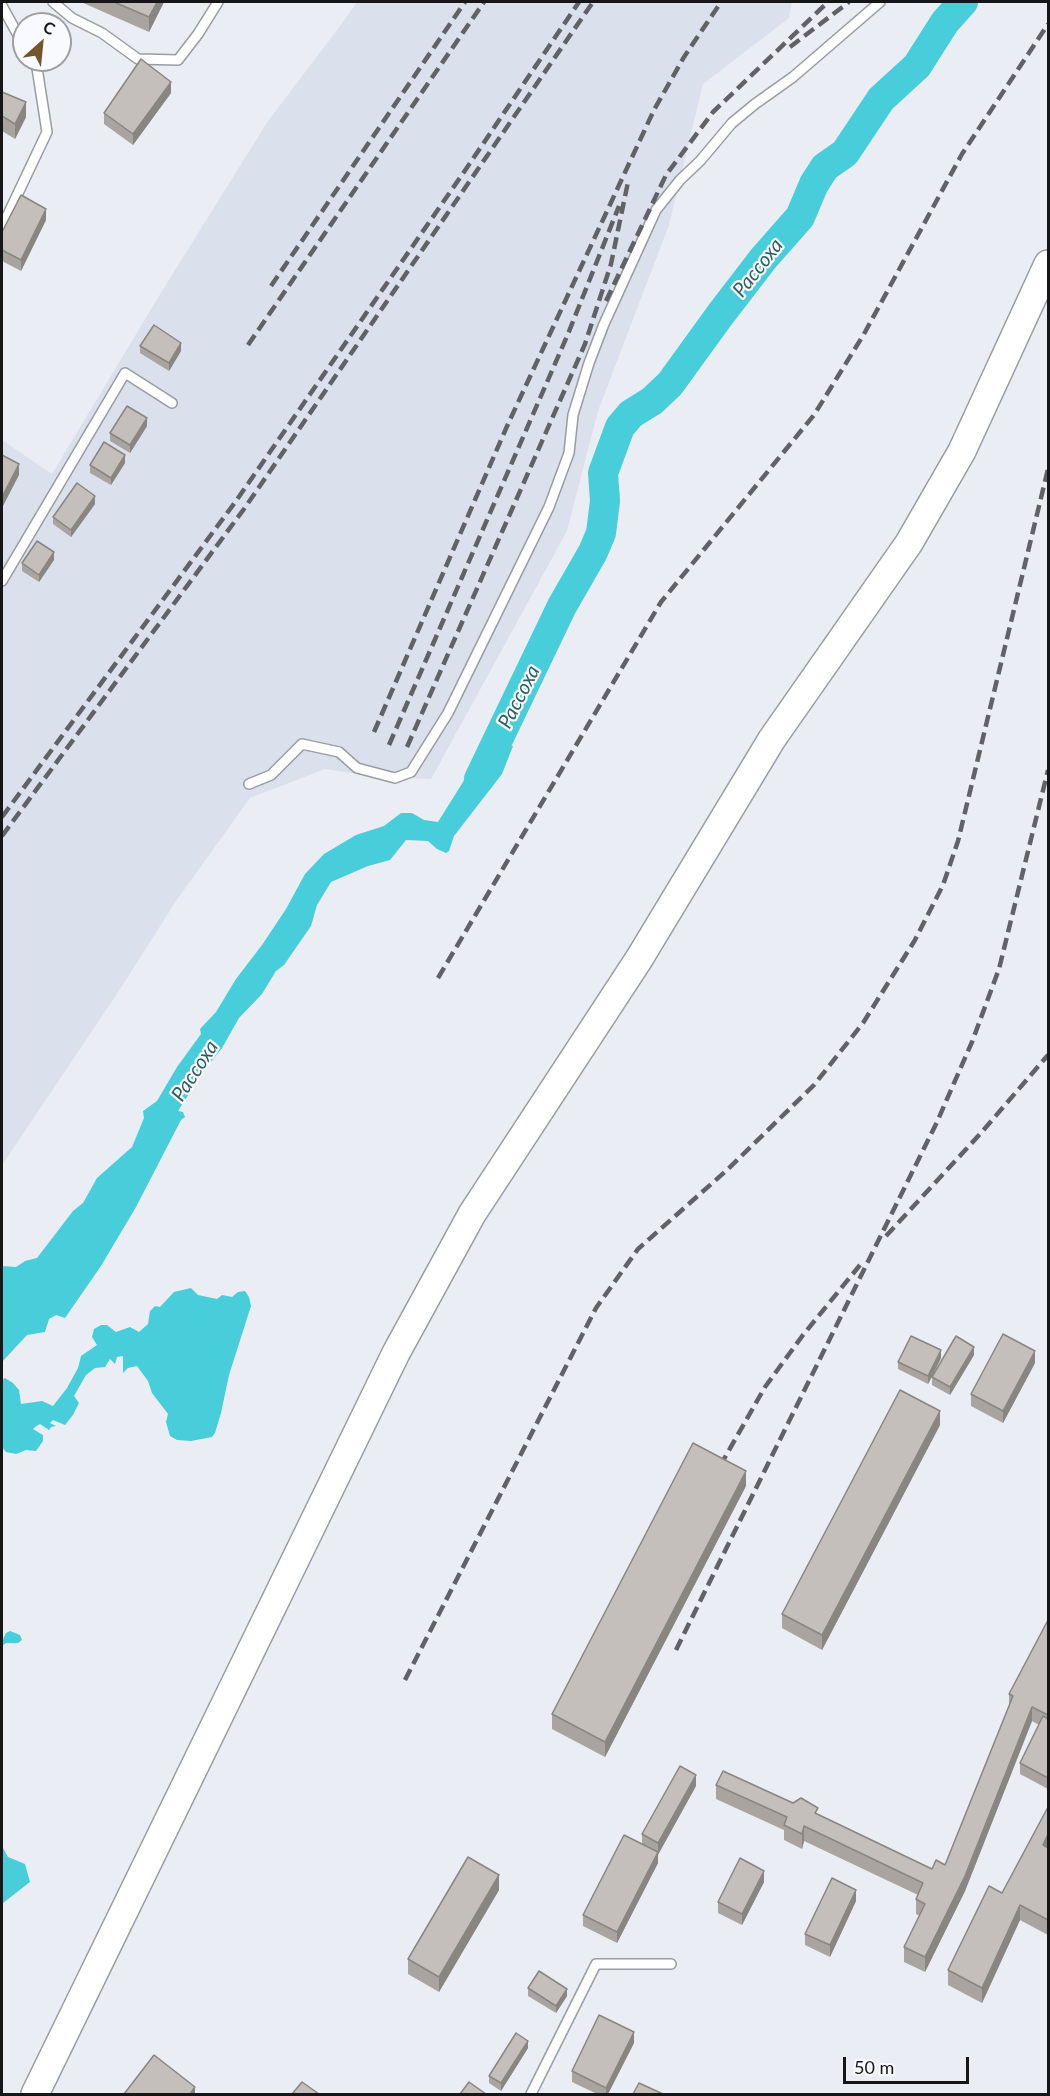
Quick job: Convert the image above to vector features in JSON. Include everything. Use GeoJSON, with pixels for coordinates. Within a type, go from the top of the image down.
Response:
{"type":"FeatureCollection","features":[{"type":"Feature","properties":{"kind":"street"},"geometry":{"type":"LineString","coordinates":[[35,2094],[396,1353],[472,1214],[639,958],[772,739],[909,543],[962,451],[1048,264]]}},
{"type":"Feature","properties":{"kind":"lane"},"geometry":{"type":"LineString","coordinates":[[53,2],[72,18],[102,33],[138,58],[177,60],[198,34],[218,2]]}},
{"type":"Feature","properties":{"kind":"lane"},"geometry":{"type":"LineString","coordinates":[[249,784],[271,775],[302,744],[339,752],[357,768],[395,778],[411,772],[448,712],[549,507],[569,453],[573,415],[589,363],[604,324],[656,210],[732,123],[793,77],[880,2]]}},
{"type":"Feature","properties":{"kind":"lane"},"geometry":{"type":"LineString","coordinates":[[2,6],[12,24]]}},
{"type":"Feature","properties":{"kind":"lane"},"geometry":{"type":"LineString","coordinates":[[2,227],[46,132],[37,72]]}},
{"type":"Feature","properties":{"kind":"lane"},"geometry":{"type":"LineString","coordinates":[[2,581],[125,373],[172,404]]}},
{"type":"Feature","properties":{"kind":"lane"},"geometry":{"type":"LineString","coordinates":[[531,2094],[596,1964],[671,1964]]}},
{"type":"Feature","properties":{"kind":"shaded area"},"geometry":{"type":"Polygon","coordinates":[[[357,2],[792,2],[789,18],[703,84],[669,225],[598,411],[567,531],[431,779],[376,777],[325,769],[250,798],[176,901],[117,994],[2,1165],[2,440],[52,474],[268,121],[357,2]]]}},
{"type":"Feature","properties":{"kind":"water"},"geometry":{"type":"Polygon","coordinates":[[[483,738],[513,746],[502,774],[454,836],[449,851],[446,853],[437,849],[428,841],[406,840],[390,860],[368,866],[331,882],[317,905],[311,926],[284,965],[276,971],[262,994],[239,1018],[222,1048],[203,1072],[178,1111],[183,1112],[185,1117],[181,1120],[136,1207],[101,1266],[65,1318],[56,1315],[49,1319],[45,1332],[27,1335],[2,1362],[2,1266],[16,1267],[25,1261],[37,1258],[73,1211],[83,1203],[97,1178],[132,1147],[144,1118],[143,1111],[157,1101],[177,1067],[201,1034],[200,1029],[216,1012],[236,979],[262,945],[286,909],[305,874],[324,854],[356,835],[384,826],[401,813],[412,813],[424,820],[438,822],[463,782],[483,738]]]}},
{"type":"Feature","properties":{"kind":"water"},"geometry":{"type":"Polygon","coordinates":[[[191,1288],[198,1295],[217,1299],[222,1295],[232,1297],[238,1292],[245,1291],[251,1306],[212,1437],[191,1441],[177,1440],[170,1436],[166,1422],[168,1414],[152,1393],[148,1381],[137,1366],[128,1368],[123,1373],[123,1356],[117,1357],[115,1364],[110,1359],[105,1367],[95,1368],[86,1375],[74,1396],[79,1403],[65,1425],[53,1420],[50,1423],[56,1426],[49,1430],[40,1424],[33,1429],[43,1435],[43,1441],[36,1451],[26,1450],[16,1454],[6,1452],[2,1447],[2,1380],[5,1378],[19,1390],[21,1404],[42,1401],[53,1406],[67,1388],[78,1368],[81,1356],[97,1345],[92,1337],[94,1329],[107,1325],[116,1332],[130,1327],[139,1332],[148,1324],[150,1311],[155,1306],[160,1307],[174,1292],[191,1288]]]}},
{"type":"Feature","properties":{"kind":"water"},"geometry":{"type":"Polygon","coordinates":[[[10,1631],[20,1635],[22,1640],[2,1646],[6,1633],[10,1631]]]}},
{"type":"Feature","properties":{"kind":"water"},"geometry":{"type":"Polygon","coordinates":[[[2,1846],[8,1857],[25,1864],[30,1882],[3,1903],[2,1907],[2,1846]]]}},
{"type":"Feature","properties":{"kind":"building"},"geometry":{"type":"Polygon","coordinates":[[[114,2],[157,2],[149,17],[114,2]]]}},
{"type":"Feature","properties":{"kind":"building"},"geometry":{"type":"Polygon","coordinates":[[[141,59],[171,82],[133,134],[104,113],[141,59]]]}},
{"type":"Feature","properties":{"kind":"building"},"geometry":{"type":"Polygon","coordinates":[[[2,92],[26,102],[15,124],[2,116],[2,92]]]}},
{"type":"Feature","properties":{"kind":"building"},"geometry":{"type":"Polygon","coordinates":[[[21,195],[46,209],[21,260],[2,250],[2,232],[21,195]]]}},
{"type":"Feature","properties":{"kind":"building"},"geometry":{"type":"Polygon","coordinates":[[[154,325],[181,343],[169,363],[140,346],[154,325]]]}},
{"type":"Feature","properties":{"kind":"building"},"geometry":{"type":"Polygon","coordinates":[[[127,406],[147,418],[130,445],[110,433],[127,406]]]}},
{"type":"Feature","properties":{"kind":"building"},"geometry":{"type":"Polygon","coordinates":[[[104,442],[125,455],[111,478],[90,465],[104,442]]]}},
{"type":"Feature","properties":{"kind":"building"},"geometry":{"type":"Polygon","coordinates":[[[2,455],[19,464],[2,497],[2,455]]]}},
{"type":"Feature","properties":{"kind":"building"},"geometry":{"type":"Polygon","coordinates":[[[77,483],[95,496],[71,530],[53,517],[77,483]]]}},
{"type":"Feature","properties":{"kind":"building"},"geometry":{"type":"Polygon","coordinates":[[[37,541],[54,552],[39,575],[22,563],[37,541]]]}},
{"type":"Feature","properties":{"kind":"building"},"geometry":{"type":"Polygon","coordinates":[[[1003,1334],[1035,1351],[1003,1411],[971,1394],[1003,1334]]]}},
{"type":"Feature","properties":{"kind":"building"},"geometry":{"type":"Polygon","coordinates":[[[911,1336],[941,1350],[928,1376],[898,1362],[911,1336]]]}},
{"type":"Feature","properties":{"kind":"building"},"geometry":{"type":"Polygon","coordinates":[[[956,1336],[974,1347],[950,1387],[932,1377],[956,1336]]]}},
{"type":"Feature","properties":{"kind":"building"},"geometry":{"type":"Polygon","coordinates":[[[900,1390],[940,1411],[822,1635],[782,1614],[900,1390]]]}},
{"type":"Feature","properties":{"kind":"building"},"geometry":{"type":"Polygon","coordinates":[[[693,1443],[746,1471],[605,1742],[552,1714],[693,1443]]]}},
{"type":"Feature","properties":{"kind":"building"},"geometry":{"type":"Polygon","coordinates":[[[1048,1620],[1048,1715],[1032,1707],[965,1876],[925,1957],[904,1947],[925,1904],[916,1899],[923,1883],[804,1826],[802,1834],[784,1825],[787,1817],[716,1785],[723,1771],[793,1803],[801,1798],[818,1808],[815,1813],[932,1869],[936,1860],[945,1865],[1013,1696],[1009,1694],[1048,1620]]]}},
{"type":"Feature","properties":{"kind":"building"},"geometry":{"type":"Polygon","coordinates":[[[1043,1716],[1048,1719],[1048,1778],[1020,1763],[1043,1716]]]}},
{"type":"Feature","properties":{"kind":"building"},"geometry":{"type":"Polygon","coordinates":[[[680,1766],[696,1775],[658,1843],[642,1834],[680,1766]]]}},
{"type":"Feature","properties":{"kind":"building"},"geometry":{"type":"Polygon","coordinates":[[[1048,1807],[1048,1834],[1043,1845],[1048,1848],[1048,1920],[1020,1905],[982,1988],[948,1970],[989,1886],[1002,1893],[1048,1807]]]}},
{"type":"Feature","properties":{"kind":"building"},"geometry":{"type":"Polygon","coordinates":[[[624,1835],[658,1852],[617,1932],[583,1915],[624,1835]]]}},
{"type":"Feature","properties":{"kind":"building"},"geometry":{"type":"Polygon","coordinates":[[[468,1857],[499,1875],[439,1977],[408,1959],[468,1857]]]}},
{"type":"Feature","properties":{"kind":"building"},"geometry":{"type":"Polygon","coordinates":[[[740,1858],[764,1871],[742,1914],[718,1902],[740,1858]]]}},
{"type":"Feature","properties":{"kind":"building"},"geometry":{"type":"Polygon","coordinates":[[[832,1878],[856,1890],[830,1945],[805,1934],[832,1878]]]}},
{"type":"Feature","properties":{"kind":"building"},"geometry":{"type":"Polygon","coordinates":[[[539,1971],[567,1989],[556,2006],[528,1988],[539,1971]]]}},
{"type":"Feature","properties":{"kind":"building"},"geometry":{"type":"Polygon","coordinates":[[[599,2015],[634,2032],[606,2088],[572,2071],[599,2015]]]}},
{"type":"Feature","properties":{"kind":"building"},"geometry":{"type":"Polygon","coordinates":[[[516,2033],[528,2041],[501,2083],[489,2076],[516,2033]]]}},
{"type":"Feature","properties":{"kind":"building"},"geometry":{"type":"Polygon","coordinates":[[[154,2055],[195,2087],[190,2094],[124,2094],[154,2055]]]}},
{"type":"Feature","properties":{"kind":"building"},"geometry":{"type":"Polygon","coordinates":[[[302,2082],[319,2094],[292,2094],[302,2082]]]}},
{"type":"Feature","properties":{"kind":"building"},"geometry":{"type":"Polygon","coordinates":[[[469,2082],[486,2094],[460,2094],[469,2082]]]}},
{"type":"Feature","properties":{"kind":"building"},"geometry":{"type":"Polygon","coordinates":[[[639,2083],[663,2094],[633,2094],[639,2083]]]}},
{"type":"Feature","properties":{"kind":"waterway","name":"Рассоха"},"geometry":{"type":"LineString","coordinates":[[479,779],[562,606],[593,552],[601,533],[605,501],[603,473],[620,427],[631,414],[652,401],[670,384],[763,259],[800,217],[814,184],[825,167],[845,153],[881,99],[917,66],[945,22],[963,2]]}},
{"type":"Feature","properties":{"kind":"railway"},"geometry":{"type":"LineString","coordinates":[[271,286],[465,2]]}},
{"type":"Feature","properties":{"kind":"railway"},"geometry":{"type":"LineString","coordinates":[[248,345],[484,2]]}},
{"type":"Feature","properties":{"kind":"railway"},"geometry":{"type":"LineString","coordinates":[[2,817],[236,501],[579,2]]}},
{"type":"Feature","properties":{"kind":"railway"},"geometry":{"type":"LineString","coordinates":[[2,836],[244,509],[593,2]]}},
{"type":"Feature","properties":{"kind":"railway"},"geometry":{"type":"LineString","coordinates":[[374,732],[508,424],[654,110],[684,57],[721,2]]}},
{"type":"Feature","properties":{"kind":"railway"},"geometry":{"type":"LineString","coordinates":[[606,301],[666,175],[713,112],[828,2]]}},
{"type":"Feature","properties":{"kind":"railway"},"geometry":{"type":"LineString","coordinates":[[790,47],[849,2]]}},
{"type":"Feature","properties":{"kind":"railway"},"geometry":{"type":"LineString","coordinates":[[438,978],[661,602],[814,415],[864,334],[962,154],[1048,24]]}},
{"type":"Feature","properties":{"kind":"railway"},"geometry":{"type":"LineString","coordinates":[[407,747],[585,344],[611,264],[628,182]]}},
{"type":"Feature","properties":{"kind":"railway"},"geometry":{"type":"LineString","coordinates":[[389,745],[568,334],[619,206]]}},
{"type":"Feature","properties":{"kind":"railway"},"geometry":{"type":"LineString","coordinates":[[405,1680],[596,1308],[638,1249],[727,1170],[814,1085],[863,1023],[915,940],[943,885],[958,841],[1048,469]]}},
{"type":"Feature","properties":{"kind":"railway"},"geometry":{"type":"LineString","coordinates":[[676,1650],[937,1122],[972,1042],[999,969],[1048,770]]}},
{"type":"Feature","properties":{"kind":"railway"},"geometry":{"type":"LineString","coordinates":[[886,1236],[981,1133],[1048,1055]]}},
{"type":"Feature","properties":{"kind":"railway"},"geometry":{"type":"LineString","coordinates":[[720,1466],[765,1387],[803,1335],[860,1265]]}}]}
